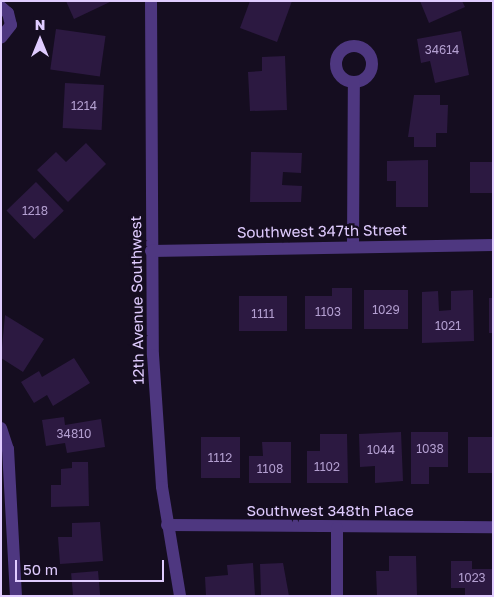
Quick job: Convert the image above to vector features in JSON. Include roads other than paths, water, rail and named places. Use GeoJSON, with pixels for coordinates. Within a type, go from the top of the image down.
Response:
{"type":"FeatureCollection","features":[{"type":"Feature","properties":{"kind":"street","name":"12th Avenue Southwest"},"geometry":{"type":"LineString","coordinates":[[151,1],[153,355],[167,525],[180,596]]}},
{"type":"Feature","properties":{"kind":"street"},"geometry":{"type":"LineString","coordinates":[[1,6],[8,13],[11,25],[1,38]]}},
{"type":"Feature","properties":{"kind":"street"},"geometry":{"type":"LineString","coordinates":[[353,247],[354,82]]}},
{"type":"Feature","properties":{"kind":"street","name":"Southwest 347th Street"},"geometry":{"type":"LineString","coordinates":[[151,251],[493,245]]}},
{"type":"Feature","properties":{"kind":"street"},"geometry":{"type":"LineString","coordinates":[[1,428],[8,449],[16,596]]}},
{"type":"Feature","properties":{"kind":"street","name":"Southwest 348th Place"},"geometry":{"type":"LineString","coordinates":[[167,525],[337,528],[493,527]]}},
{"type":"Feature","properties":{"kind":"street"},"geometry":{"type":"LineString","coordinates":[[337,528],[337,596]]}}]}
